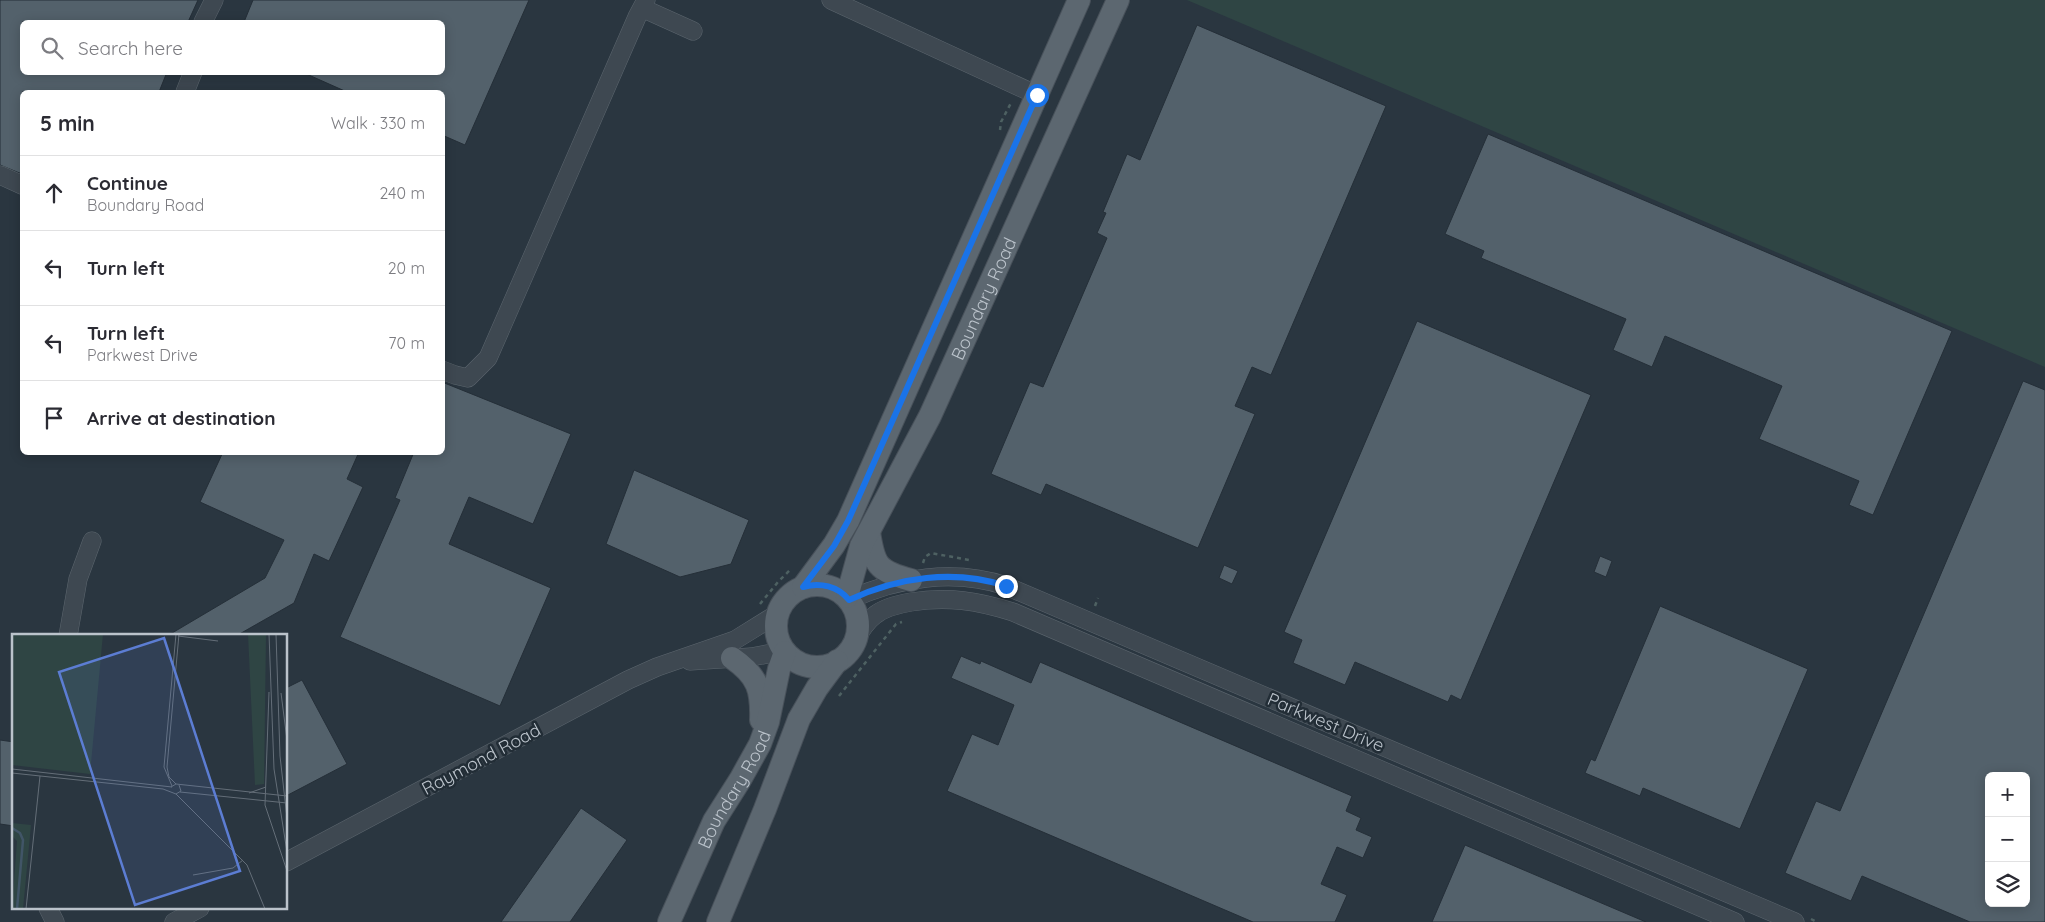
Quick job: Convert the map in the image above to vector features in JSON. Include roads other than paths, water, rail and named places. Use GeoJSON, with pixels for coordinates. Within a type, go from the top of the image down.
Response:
{"type":"FeatureCollection","features":[{"type":"Feature","properties":{"kind":"main road","name":"Boundary Road"},"geometry":{"type":"LineString","coordinates":[[803,587],[834,546],[848,521],[1079,0]]}},
{"type":"Feature","properties":{"kind":"main road","name":"Boundary Road"},"geometry":{"type":"LineString","coordinates":[[848,598],[856,561],[869,532],[930,416],[1118,0]]}},
{"type":"Feature","properties":{"kind":"main road"},"geometry":{"type":"LineString","coordinates":[[869,532],[873,556],[878,564],[890,574],[911,580]]}},
{"type":"Feature","properties":{"kind":"main road"},"geometry":{"type":"LineString","coordinates":[[815,584],[828,586],[848,598],[857,615],[856,639],[849,652],[837,662],[822,667],[805,666],[790,658],[784,651],[776,634],[777,614],[787,597],[803,587],[815,584]]}},
{"type":"Feature","properties":{"kind":"main road","name":"Boundary Road"},"geometry":{"type":"LineString","coordinates":[[669,922],[714,822],[760,744],[768,722],[784,651]]}},
{"type":"Feature","properties":{"kind":"main road"},"geometry":{"type":"LineString","coordinates":[[732,658],[746,668],[758,684],[761,697],[760,744]]}},
{"type":"Feature","properties":{"kind":"main road","name":"Boundary Road"},"geometry":{"type":"LineString","coordinates":[[718,922],[799,720],[817,688],[837,662]]}},
{"type":"Feature","properties":{"kind":"street"},"geometry":{"type":"LineString","coordinates":[[204,20],[214,0]]}},
{"type":"Feature","properties":{"kind":"street"},"geometry":{"type":"LineString","coordinates":[[831,0],[1037,95]]}},
{"type":"Feature","properties":{"kind":"street"},"geometry":{"type":"LineString","coordinates":[[445,371],[468,378],[488,358],[644,4],[693,31]]}},
{"type":"Feature","properties":{"kind":"street"},"geometry":{"type":"LineString","coordinates":[[186,90],[192,75]]}},
{"type":"Feature","properties":{"kind":"street"},"geometry":{"type":"LineString","coordinates":[[0,175],[20,184]]}},
{"type":"Feature","properties":{"kind":"street"},"geometry":{"type":"LineString","coordinates":[[68,634],[78,579],[92,541]]}},
{"type":"Feature","properties":{"kind":"street","name":"Parkwest Drive"},"geometry":{"type":"LineString","coordinates":[[848,598],[911,580],[947,576],[979,578],[1021,591],[1795,922]]}},
{"type":"Feature","properties":{"kind":"street","name":"Parkwest Drive"},"geometry":{"type":"LineString","coordinates":[[856,639],[864,625],[874,615],[884,609],[931,599],[970,600],[1013,612],[1736,922]]}},
{"type":"Feature","properties":{"kind":"street","name":"Raymond Road"},"geometry":{"type":"LineString","coordinates":[[288,861],[628,680],[657,667],[679,661],[735,640],[777,614]]}},
{"type":"Feature","properties":{"kind":"street","name":"Raymond Road"},"geometry":{"type":"LineString","coordinates":[[679,661],[732,658],[784,651]]}},
{"type":"Feature","properties":{"kind":"street"},"geometry":{"type":"LineString","coordinates":[[1217,699],[1226,679]]}},
{"type":"Feature","properties":{"kind":"street"},"geometry":{"type":"LineString","coordinates":[[49,910],[54,922]]}},
{"type":"Feature","properties":{"kind":"street"},"geometry":{"type":"LineString","coordinates":[[174,922],[196,910]]}}]}
